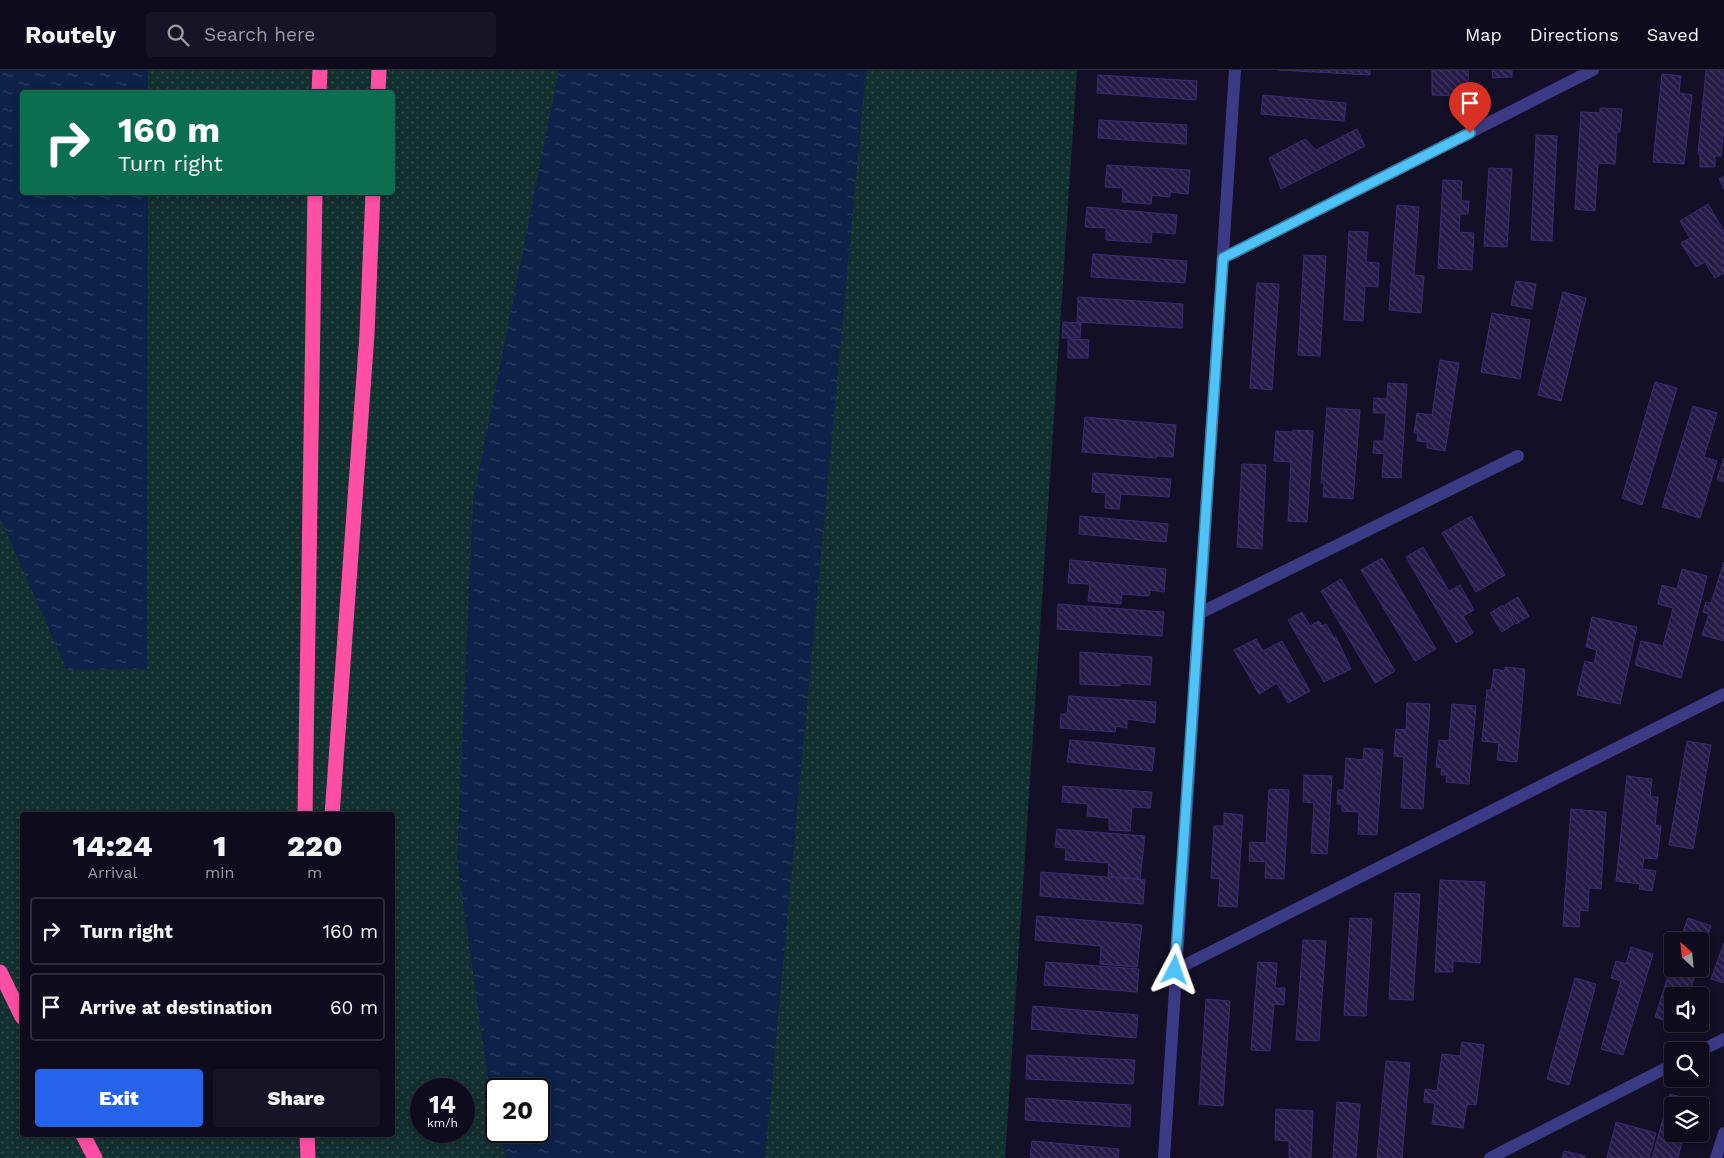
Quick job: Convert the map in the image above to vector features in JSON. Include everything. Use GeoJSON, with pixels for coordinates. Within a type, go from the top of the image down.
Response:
{"type":"FeatureCollection","features":[{"type":"Feature","properties":{"kind":"highway"},"geometry":{"type":"LineString","coordinates":[[319,90],[320,70]]}},
{"type":"Feature","properties":{"kind":"highway"},"geometry":{"type":"LineString","coordinates":[[378,90],[379,70]]}},
{"type":"Feature","properties":{"kind":"highway"},"geometry":{"type":"LineString","coordinates":[[305,812],[315,195]]}},
{"type":"Feature","properties":{"kind":"highway"},"geometry":{"type":"LineString","coordinates":[[332,812],[367,334],[374,195]]}},
{"type":"Feature","properties":{"kind":"highway"},"geometry":{"type":"LineString","coordinates":[[0,972],[20,1013]]}},
{"type":"Feature","properties":{"kind":"highway"},"geometry":{"type":"LineString","coordinates":[[84,1137],[95,1158]]}},
{"type":"Feature","properties":{"kind":"highway"},"geometry":{"type":"LineString","coordinates":[[307,1137],[308,1158]]}},
{"type":"Feature","properties":{"kind":"lane"},"geometry":{"type":"LineString","coordinates":[[1164,1158],[1235,70]]}},
{"type":"Feature","properties":{"kind":"lane"},"geometry":{"type":"LineString","coordinates":[[1223,258],[1593,70]]}},
{"type":"Feature","properties":{"kind":"lane"},"geometry":{"type":"LineString","coordinates":[[1200,613],[1518,456]]}},
{"type":"Feature","properties":{"kind":"lane"},"geometry":{"type":"LineString","coordinates":[[1175,970],[1724,694]]}},
{"type":"Feature","properties":{"kind":"lane"},"geometry":{"type":"LineString","coordinates":[[1709,1046],[1724,1039]]}},
{"type":"Feature","properties":{"kind":"lane"},"geometry":{"type":"LineString","coordinates":[[1490,1158],[1664,1069]]}},
{"type":"Feature","properties":{"kind":"lane"},"geometry":{"type":"LineString","coordinates":[[1716,1158],[1724,1133]]}},
{"type":"Feature","properties":{"kind":"green space"},"geometry":{"type":"Polygon","coordinates":[[[0,70],[1077,70],[1005,1158],[0,1158],[0,70]]]}},
{"type":"Feature","properties":{"kind":"water"},"geometry":{"type":"Polygon","coordinates":[[[0,70],[148,70],[148,90],[20,90],[20,195],[148,195],[147,669],[67,670],[0,518],[0,70]]]}},
{"type":"Feature","properties":{"kind":"water"},"geometry":{"type":"Polygon","coordinates":[[[559,70],[866,70],[765,1158],[506,1158],[503,1143],[550,1143],[550,1078],[488,1078],[457,859],[473,501],[559,70]]]}},
{"type":"Feature","properties":{"kind":"building"},"geometry":{"type":"Polygon","coordinates":[[[1278,70],[1370,70],[1370,75],[1278,70]]]}},
{"type":"Feature","properties":{"kind":"building"},"geometry":{"type":"Polygon","coordinates":[[[1432,70],[1468,70],[1469,96],[1432,95],[1432,70]]]}},
{"type":"Feature","properties":{"kind":"building"},"geometry":{"type":"Polygon","coordinates":[[[1492,70],[1512,70],[1512,77],[1493,78],[1492,70]]]}},
{"type":"Feature","properties":{"kind":"building"},"geometry":{"type":"Polygon","coordinates":[[[1706,70],[1724,70],[1724,130],[1721,156],[1715,156],[1715,167],[1700,167],[1700,154],[1698,154],[1706,70]]]}},
{"type":"Feature","properties":{"kind":"building"},"geometry":{"type":"Polygon","coordinates":[[[1662,74],[1681,76],[1679,93],[1692,95],[1684,164],[1653,162],[1662,74]]]}},
{"type":"Feature","properties":{"kind":"building"},"geometry":{"type":"Polygon","coordinates":[[[1098,75],[1197,81],[1196,100],[1097,93],[1098,75]]]}},
{"type":"Feature","properties":{"kind":"building"},"geometry":{"type":"Polygon","coordinates":[[[1263,95],[1346,103],[1344,121],[1261,114],[1263,95]]]}},
{"type":"Feature","properties":{"kind":"building"},"geometry":{"type":"Polygon","coordinates":[[[1600,108],[1622,109],[1620,132],[1617,132],[1615,164],[1598,163],[1595,211],[1575,209],[1581,112],[1600,113],[1600,108]]]}},
{"type":"Feature","properties":{"kind":"building"},"geometry":{"type":"Polygon","coordinates":[[[1099,120],[1187,125],[1186,144],[1098,138],[1099,120]]]}},
{"type":"Feature","properties":{"kind":"building"},"geometry":{"type":"Polygon","coordinates":[[[1357,129],[1365,146],[1281,189],[1269,158],[1305,139],[1316,150],[1357,129]]]}},
{"type":"Feature","properties":{"kind":"building"},"geometry":{"type":"Polygon","coordinates":[[[1536,135],[1557,136],[1552,241],[1531,240],[1536,135]]]}},
{"type":"Feature","properties":{"kind":"building"},"geometry":{"type":"Polygon","coordinates":[[[1107,165],[1190,170],[1188,194],[1170,192],[1170,197],[1152,195],[1151,204],[1122,202],[1123,188],[1105,187],[1107,165]]]}},
{"type":"Feature","properties":{"kind":"building"},"geometry":{"type":"Polygon","coordinates":[[[1489,168],[1512,169],[1507,247],[1484,246],[1489,168]]]}},
{"type":"Feature","properties":{"kind":"building"},"geometry":{"type":"Polygon","coordinates":[[[1724,176],[1724,189],[1719,179],[1724,176]]]}},
{"type":"Feature","properties":{"kind":"building"},"geometry":{"type":"Polygon","coordinates":[[[1443,180],[1462,181],[1461,201],[1469,201],[1468,214],[1460,214],[1459,232],[1474,233],[1472,270],[1438,268],[1443,180]]]}},
{"type":"Feature","properties":{"kind":"building"},"geometry":{"type":"Polygon","coordinates":[[[1708,204],[1724,231],[1724,273],[1715,278],[1705,262],[1696,267],[1681,243],[1690,238],[1680,221],[1708,204]]]}},
{"type":"Feature","properties":{"kind":"building"},"geometry":{"type":"Polygon","coordinates":[[[1397,205],[1419,207],[1414,275],[1424,276],[1421,313],[1389,310],[1397,205]]]}},
{"type":"Feature","properties":{"kind":"building"},"geometry":{"type":"Polygon","coordinates":[[[1087,207],[1177,215],[1175,234],[1152,232],[1151,243],[1106,240],[1106,228],[1085,227],[1087,207]]]}},
{"type":"Feature","properties":{"kind":"building"},"geometry":{"type":"Polygon","coordinates":[[[1349,231],[1368,232],[1366,262],[1379,263],[1378,287],[1365,286],[1363,321],[1344,320],[1349,231]]]}},
{"type":"Feature","properties":{"kind":"building"},"geometry":{"type":"Polygon","coordinates":[[[1093,254],[1187,261],[1185,283],[1091,277],[1093,254]]]}},
{"type":"Feature","properties":{"kind":"building"},"geometry":{"type":"Polygon","coordinates":[[[1304,255],[1326,256],[1320,356],[1298,355],[1304,255]]]}},
{"type":"Feature","properties":{"kind":"building"},"geometry":{"type":"Polygon","coordinates":[[[1516,281],[1536,284],[1532,309],[1511,305],[1516,281]]]}},
{"type":"Feature","properties":{"kind":"building"},"geometry":{"type":"Polygon","coordinates":[[[1257,283],[1279,284],[1272,390],[1250,388],[1257,283]]]}},
{"type":"Feature","properties":{"kind":"building"},"geometry":{"type":"Polygon","coordinates":[[[1563,292],[1586,298],[1561,401],[1538,395],[1563,292]]]}},
{"type":"Feature","properties":{"kind":"building"},"geometry":{"type":"Polygon","coordinates":[[[1078,297],[1183,304],[1182,328],[1077,322],[1078,297]]]}},
{"type":"Feature","properties":{"kind":"building"},"geometry":{"type":"Polygon","coordinates":[[[1492,313],[1530,320],[1520,379],[1481,372],[1492,313]]]}},
{"type":"Feature","properties":{"kind":"building"},"geometry":{"type":"Polygon","coordinates":[[[1063,322],[1081,323],[1080,338],[1062,338],[1063,322]]]}},
{"type":"Feature","properties":{"kind":"building"},"geometry":{"type":"Polygon","coordinates":[[[1068,339],[1089,340],[1088,358],[1068,358],[1068,339]]]}},
{"type":"Feature","properties":{"kind":"building"},"geometry":{"type":"Polygon","coordinates":[[[1440,360],[1459,363],[1445,451],[1427,448],[1427,442],[1417,441],[1418,433],[1414,433],[1417,413],[1432,415],[1440,360]]]}},
{"type":"Feature","properties":{"kind":"building"},"geometry":{"type":"Polygon","coordinates":[[[1655,382],[1677,388],[1642,505],[1622,498],[1655,382]]]}},
{"type":"Feature","properties":{"kind":"building"},"geometry":{"type":"Polygon","coordinates":[[[1388,383],[1407,384],[1401,478],[1382,477],[1384,454],[1373,453],[1374,441],[1384,441],[1386,413],[1373,413],[1374,398],[1387,399],[1388,383]]]}},
{"type":"Feature","properties":{"kind":"building"},"geometry":{"type":"Polygon","coordinates":[[[1693,406],[1717,413],[1704,457],[1717,461],[1700,518],[1662,507],[1693,406]]]}},
{"type":"Feature","properties":{"kind":"building"},"geometry":{"type":"Polygon","coordinates":[[[1327,408],[1360,410],[1353,499],[1323,497],[1324,483],[1321,483],[1327,408]]]}},
{"type":"Feature","properties":{"kind":"building"},"geometry":{"type":"Polygon","coordinates":[[[1085,417],[1176,425],[1173,457],[1156,456],[1156,458],[1082,452],[1085,417]]]}},
{"type":"Feature","properties":{"kind":"building"},"geometry":{"type":"Polygon","coordinates":[[[1293,430],[1313,431],[1307,522],[1288,521],[1291,462],[1274,461],[1276,431],[1293,432],[1293,430]]]}},
{"type":"Feature","properties":{"kind":"building"},"geometry":{"type":"Polygon","coordinates":[[[1724,458],[1724,482],[1717,479],[1724,458]]]}},
{"type":"Feature","properties":{"kind":"building"},"geometry":{"type":"Polygon","coordinates":[[[1242,464],[1266,465],[1262,549],[1237,547],[1242,464]]]}},
{"type":"Feature","properties":{"kind":"building"},"geometry":{"type":"Polygon","coordinates":[[[1093,473],[1171,479],[1169,497],[1121,494],[1119,509],[1105,508],[1106,493],[1092,492],[1093,473]]]}},
{"type":"Feature","properties":{"kind":"building"},"geometry":{"type":"Polygon","coordinates":[[[1080,516],[1168,524],[1166,542],[1079,534],[1080,516]]]}},
{"type":"Feature","properties":{"kind":"building"},"geometry":{"type":"Polygon","coordinates":[[[1471,516],[1505,575],[1476,592],[1442,533],[1471,516]]]}},
{"type":"Feature","properties":{"kind":"building"},"geometry":{"type":"Polygon","coordinates":[[[1423,547],[1449,591],[1460,585],[1474,610],[1463,616],[1473,633],[1456,643],[1406,557],[1423,547]]]}},
{"type":"Feature","properties":{"kind":"building"},"geometry":{"type":"Polygon","coordinates":[[[1382,558],[1436,649],[1415,661],[1361,570],[1382,558]]]}},
{"type":"Feature","properties":{"kind":"building"},"geometry":{"type":"Polygon","coordinates":[[[1070,560],[1166,569],[1164,592],[1150,590],[1149,596],[1122,594],[1121,604],[1088,601],[1090,584],[1068,583],[1070,560]]]}},
{"type":"Feature","properties":{"kind":"building"},"geometry":{"type":"Polygon","coordinates":[[[1724,562],[1724,641],[1702,635],[1709,614],[1703,612],[1706,602],[1711,603],[1724,562]]]}},
{"type":"Feature","properties":{"kind":"building"},"geometry":{"type":"Polygon","coordinates":[[[1682,569],[1707,576],[1681,678],[1635,665],[1641,641],[1663,646],[1673,608],[1658,604],[1662,585],[1677,589],[1682,569]]]}},
{"type":"Feature","properties":{"kind":"building"},"geometry":{"type":"Polygon","coordinates":[[[1341,579],[1395,671],[1375,683],[1321,591],[1341,579]]]}},
{"type":"Feature","properties":{"kind":"building"},"geometry":{"type":"Polygon","coordinates":[[[1518,597],[1529,616],[1516,624],[1505,605],[1518,597]]]}},
{"type":"Feature","properties":{"kind":"building"},"geometry":{"type":"Polygon","coordinates":[[[1058,604],[1164,612],[1162,636],[1057,629],[1058,604]]]}},
{"type":"Feature","properties":{"kind":"building"},"geometry":{"type":"Polygon","coordinates":[[[1503,605],[1514,624],[1502,632],[1490,613],[1503,605]]]}},
{"type":"Feature","properties":{"kind":"building"},"geometry":{"type":"Polygon","coordinates":[[[1302,612],[1310,626],[1319,621],[1322,626],[1326,624],[1334,638],[1336,637],[1351,669],[1324,682],[1288,620],[1302,612]]]}},
{"type":"Feature","properties":{"kind":"building"},"geometry":{"type":"Polygon","coordinates":[[[1592,617],[1637,627],[1620,704],[1577,695],[1585,661],[1594,663],[1597,650],[1586,647],[1592,617]]]}},
{"type":"Feature","properties":{"kind":"building"},"geometry":{"type":"Polygon","coordinates":[[[1256,639],[1263,651],[1282,641],[1310,691],[1288,703],[1277,683],[1259,694],[1234,650],[1256,639]]]}},
{"type":"Feature","properties":{"kind":"building"},"geometry":{"type":"Polygon","coordinates":[[[1080,652],[1152,657],[1150,685],[1120,683],[1120,686],[1080,684],[1080,652]]]}},
{"type":"Feature","properties":{"kind":"building"},"geometry":{"type":"Polygon","coordinates":[[[1505,667],[1525,669],[1517,762],[1497,760],[1499,743],[1482,741],[1487,690],[1491,690],[1494,669],[1505,671],[1505,667]]]}},
{"type":"Feature","properties":{"kind":"building"},"geometry":{"type":"Polygon","coordinates":[[[1069,696],[1156,702],[1155,723],[1127,719],[1127,728],[1116,726],[1115,732],[1060,728],[1061,714],[1067,714],[1069,696]]]}},
{"type":"Feature","properties":{"kind":"building"},"geometry":{"type":"Polygon","coordinates":[[[1407,703],[1430,704],[1423,809],[1401,808],[1404,757],[1394,756],[1396,729],[1406,730],[1407,703]]]}},
{"type":"Feature","properties":{"kind":"building"},"geometry":{"type":"Polygon","coordinates":[[[1452,704],[1476,706],[1469,784],[1446,782],[1447,775],[1441,775],[1442,768],[1436,767],[1439,740],[1449,741],[1452,704]]]}},
{"type":"Feature","properties":{"kind":"building"},"geometry":{"type":"Polygon","coordinates":[[[1070,740],[1155,748],[1152,771],[1067,762],[1070,740]]]}},
{"type":"Feature","properties":{"kind":"building"},"geometry":{"type":"Polygon","coordinates":[[[1687,741],[1711,745],[1693,849],[1669,845],[1687,741]]]}},
{"type":"Feature","properties":{"kind":"building"},"geometry":{"type":"Polygon","coordinates":[[[1364,748],[1383,750],[1377,835],[1358,834],[1359,812],[1342,811],[1342,804],[1337,804],[1338,790],[1344,790],[1346,758],[1363,760],[1364,748]]]}},
{"type":"Feature","properties":{"kind":"building"},"geometry":{"type":"Polygon","coordinates":[[[1304,775],[1332,776],[1327,854],[1311,853],[1314,803],[1303,802],[1304,775]]]}},
{"type":"Feature","properties":{"kind":"building"},"geometry":{"type":"Polygon","coordinates":[[[1627,776],[1652,779],[1650,797],[1658,797],[1655,825],[1661,826],[1657,859],[1644,858],[1642,869],[1656,871],[1652,891],[1639,889],[1640,884],[1616,881],[1627,776]]]}},
{"type":"Feature","properties":{"kind":"building"},"geometry":{"type":"Polygon","coordinates":[[[1063,786],[1152,792],[1150,808],[1132,807],[1130,831],[1109,830],[1109,818],[1087,816],[1088,804],[1062,802],[1063,786]]]}},
{"type":"Feature","properties":{"kind":"building"},"geometry":{"type":"Polygon","coordinates":[[[1269,789],[1289,790],[1284,879],[1265,878],[1266,862],[1249,861],[1250,842],[1266,843],[1269,789]]]}},
{"type":"Feature","properties":{"kind":"building"},"geometry":{"type":"Polygon","coordinates":[[[1571,809],[1606,812],[1601,889],[1589,888],[1588,911],[1580,910],[1579,927],[1563,926],[1571,809]]]}},
{"type":"Feature","properties":{"kind":"building"},"geometry":{"type":"Polygon","coordinates":[[[1224,813],[1243,815],[1237,907],[1218,906],[1220,879],[1211,878],[1214,826],[1224,826],[1224,813]]]}},
{"type":"Feature","properties":{"kind":"building"},"geometry":{"type":"Polygon","coordinates":[[[1057,829],[1145,836],[1140,879],[1108,876],[1109,863],[1065,860],[1066,848],[1055,847],[1057,829]]]}},
{"type":"Feature","properties":{"kind":"building"},"geometry":{"type":"Polygon","coordinates":[[[1041,872],[1145,880],[1143,904],[1040,896],[1041,872]]]}},
{"type":"Feature","properties":{"kind":"building"},"geometry":{"type":"Polygon","coordinates":[[[1440,880],[1485,882],[1480,963],[1453,961],[1453,972],[1435,972],[1440,880]]]}},
{"type":"Feature","properties":{"kind":"building"},"geometry":{"type":"Polygon","coordinates":[[[1395,893],[1420,894],[1413,1000],[1389,999],[1395,893]]]}},
{"type":"Feature","properties":{"kind":"building"},"geometry":{"type":"Polygon","coordinates":[[[1037,916],[1142,925],[1137,967],[1100,964],[1101,946],[1035,940],[1037,916]]]}},
{"type":"Feature","properties":{"kind":"building"},"geometry":{"type":"Polygon","coordinates":[[[1350,918],[1372,919],[1366,1016],[1344,1015],[1350,918]]]}},
{"type":"Feature","properties":{"kind":"building"},"geometry":{"type":"Polygon","coordinates":[[[1688,918],[1711,926],[1709,932],[1683,932],[1688,918]]]}},
{"type":"Feature","properties":{"kind":"building"},"geometry":{"type":"Polygon","coordinates":[[[1303,940],[1326,941],[1319,1041],[1296,1040],[1303,940]]]}},
{"type":"Feature","properties":{"kind":"building"},"geometry":{"type":"Polygon","coordinates":[[[1724,943],[1724,983],[1711,979],[1724,943]]]}},
{"type":"Feature","properties":{"kind":"building"},"geometry":{"type":"Polygon","coordinates":[[[1631,947],[1653,954],[1623,1055],[1601,1049],[1621,981],[1611,978],[1616,961],[1626,964],[1631,947]]]}},
{"type":"Feature","properties":{"kind":"building"},"geometry":{"type":"Polygon","coordinates":[[[1046,962],[1139,969],[1137,992],[1044,985],[1046,962]]]}},
{"type":"Feature","properties":{"kind":"building"},"geometry":{"type":"Polygon","coordinates":[[[1258,962],[1277,963],[1275,988],[1285,988],[1284,1005],[1274,1004],[1270,1051],[1251,1050],[1258,962]]]}},
{"type":"Feature","properties":{"kind":"building"},"geometry":{"type":"Polygon","coordinates":[[[1575,978],[1596,984],[1569,1085],[1547,1079],[1575,978]]]}},
{"type":"Feature","properties":{"kind":"building"},"geometry":{"type":"Polygon","coordinates":[[[1668,978],[1694,978],[1691,987],[1665,987],[1668,978]]]}},
{"type":"Feature","properties":{"kind":"building"},"geometry":{"type":"Polygon","coordinates":[[[1664,989],[1664,1021],[1655,1017],[1664,989]]]}},
{"type":"Feature","properties":{"kind":"building"},"geometry":{"type":"Polygon","coordinates":[[[1206,999],[1230,1001],[1223,1106],[1199,1104],[1206,999]]]}},
{"type":"Feature","properties":{"kind":"building"},"geometry":{"type":"Polygon","coordinates":[[[1033,1006],[1138,1015],[1136,1038],[1031,1029],[1033,1006]]]}},
{"type":"Feature","properties":{"kind":"building"},"geometry":{"type":"Polygon","coordinates":[[[1462,1042],[1484,1045],[1476,1105],[1467,1104],[1463,1128],[1432,1124],[1435,1103],[1424,1102],[1425,1089],[1437,1091],[1442,1054],[1460,1056],[1462,1042]]]}},
{"type":"Feature","properties":{"kind":"building"},"geometry":{"type":"Polygon","coordinates":[[[1027,1055],[1135,1060],[1133,1084],[1026,1079],[1027,1055]]]}},
{"type":"Feature","properties":{"kind":"building"},"geometry":{"type":"Polygon","coordinates":[[[1386,1061],[1410,1063],[1402,1158],[1377,1158],[1386,1061]]]}},
{"type":"Feature","properties":{"kind":"building"},"geometry":{"type":"Polygon","coordinates":[[[1670,1094],[1680,1097],[1669,1097],[1670,1094]]]}},
{"type":"Feature","properties":{"kind":"building"},"geometry":{"type":"Polygon","coordinates":[[[1026,1098],[1131,1105],[1130,1127],[1025,1120],[1026,1098]]]}},
{"type":"Feature","properties":{"kind":"building"},"geometry":{"type":"Polygon","coordinates":[[[1337,1102],[1360,1104],[1356,1158],[1333,1158],[1337,1102]]]}},
{"type":"Feature","properties":{"kind":"building"},"geometry":{"type":"Polygon","coordinates":[[[1276,1109],[1313,1111],[1311,1158],[1289,1158],[1289,1141],[1275,1140],[1276,1109]]]}},
{"type":"Feature","properties":{"kind":"building"},"geometry":{"type":"Polygon","coordinates":[[[1664,1115],[1664,1142],[1682,1142],[1678,1158],[1652,1158],[1664,1115]]]}},
{"type":"Feature","properties":{"kind":"building"},"geometry":{"type":"Polygon","coordinates":[[[1616,1122],[1656,1133],[1649,1158],[1607,1158],[1616,1122]]]}},
{"type":"Feature","properties":{"kind":"building"},"geometry":{"type":"Polygon","coordinates":[[[1032,1141],[1119,1149],[1118,1158],[1030,1158],[1032,1141]]]}},
{"type":"Feature","properties":{"kind":"building"},"geometry":{"type":"Polygon","coordinates":[[[1564,1151],[1585,1156],[1585,1158],[1562,1158],[1564,1151]]]}},
{"type":"Feature","properties":{"kind":"route"},"geometry":{"type":"LineString","coordinates":[[1175,970],[1223,258],[1470,133]]}}]}
